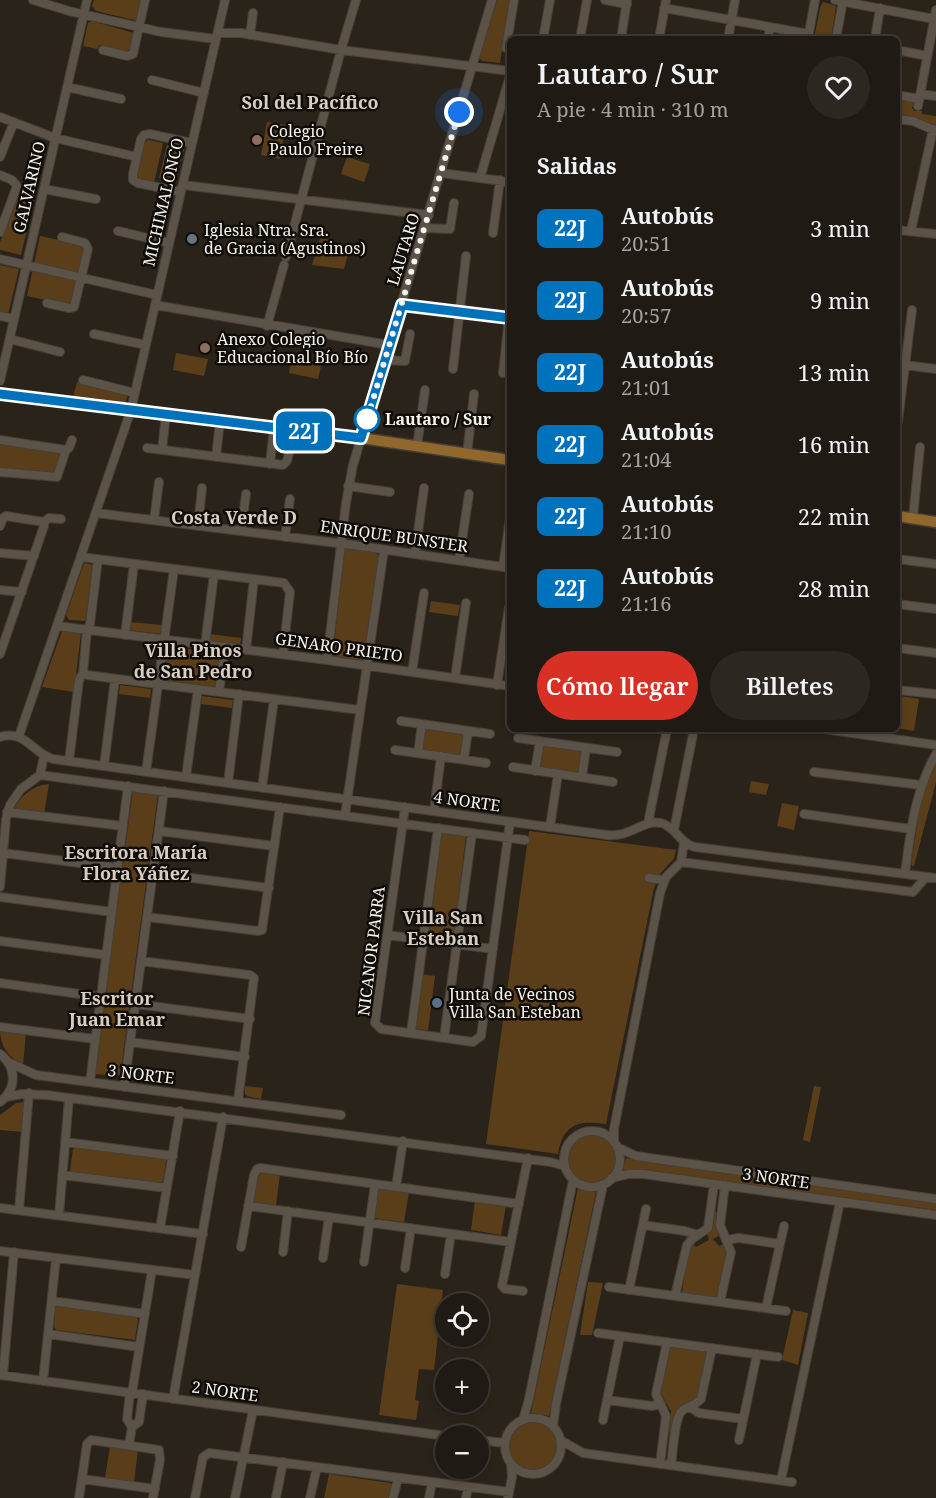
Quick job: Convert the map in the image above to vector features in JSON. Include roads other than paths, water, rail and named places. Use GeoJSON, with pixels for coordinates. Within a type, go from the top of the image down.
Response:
{"type":"FeatureCollection","features":[{"type":"Feature","properties":{"kind":"main road"},"geometry":{"type":"LineString","coordinates":[[0,394],[361,438],[507,460]]}},
{"type":"Feature","properties":{"kind":"main road"},"geometry":{"type":"LineString","coordinates":[[900,516],[936,522]]}},
{"type":"Feature","properties":{"kind":"street"},"geometry":{"type":"LineString","coordinates":[[33,0],[84,15],[174,34],[250,35],[341,50],[507,71]]}},
{"type":"Feature","properties":{"kind":"street","name":"GALVARINO"},"geometry":{"type":"LineString","coordinates":[[0,381],[87,0]]}},
{"type":"Feature","properties":{"kind":"street"},"geometry":{"type":"LineString","coordinates":[[103,50],[127,56],[132,55],[145,0]]}},
{"type":"Feature","properties":{"kind":"street","name":"MICHIMALONCO"},"geometry":{"type":"LineString","coordinates":[[130,410],[225,0]]}},
{"type":"Feature","properties":{"kind":"street"},"geometry":{"type":"LineString","coordinates":[[267,326],[356,0]]}},
{"type":"Feature","properties":{"kind":"street","name":"LAUTARO"},"geometry":{"type":"LineString","coordinates":[[327,660],[348,486],[492,0]]}},
{"type":"Feature","properties":{"kind":"street"},"geometry":{"type":"LineString","coordinates":[[508,36],[514,0]]}},
{"type":"Feature","properties":{"kind":"street"},"geometry":{"type":"LineString","coordinates":[[544,36],[550,0]]}},
{"type":"Feature","properties":{"kind":"street"},"geometry":{"type":"LineString","coordinates":[[581,36],[587,0]]}},
{"type":"Feature","properties":{"kind":"street"},"geometry":{"type":"LineString","coordinates":[[605,0],[627,2],[621,36]]}},
{"type":"Feature","properties":{"kind":"street"},"geometry":{"type":"LineString","coordinates":[[729,36],[735,0]]}},
{"type":"Feature","properties":{"kind":"street"},"geometry":{"type":"LineString","coordinates":[[660,36],[665,4],[809,36],[816,0]]}},
{"type":"Feature","properties":{"kind":"street"},"geometry":{"type":"LineString","coordinates":[[836,36],[840,0],[935,14],[931,53],[919,99]]}},
{"type":"Feature","properties":{"kind":"street"},"geometry":{"type":"LineString","coordinates":[[875,36],[878,5]]}},
{"type":"Feature","properties":{"kind":"street"},"geometry":{"type":"LineString","coordinates":[[250,35],[253,14]]}},
{"type":"Feature","properties":{"kind":"street"},"geometry":{"type":"LineString","coordinates":[[768,36],[770,27]]}},
{"type":"Feature","properties":{"kind":"street"},"geometry":{"type":"LineString","coordinates":[[506,48],[507,42]]}},
{"type":"Feature","properties":{"kind":"street"},"geometry":{"type":"LineString","coordinates":[[900,50],[931,53]]}},
{"type":"Feature","properties":{"kind":"street"},"geometry":{"type":"LineString","coordinates":[[152,80],[204,93]]}},
{"type":"Feature","properties":{"kind":"street"},"geometry":{"type":"LineString","coordinates":[[480,178],[507,86]]}},
{"type":"Feature","properties":{"kind":"street"},"geometry":{"type":"LineString","coordinates":[[67,87],[121,99]]}},
{"type":"Feature","properties":{"kind":"street"},"geometry":{"type":"LineString","coordinates":[[900,96],[919,99],[936,96]]}},
{"type":"Feature","properties":{"kind":"street"},"geometry":{"type":"LineString","coordinates":[[0,117],[55,138],[137,156]]}},
{"type":"Feature","properties":{"kind":"street"},"geometry":{"type":"LineString","coordinates":[[900,120],[913,121],[934,130],[911,231]]}},
{"type":"Feature","properties":{"kind":"street"},"geometry":{"type":"LineString","coordinates":[[0,157],[14,122]]}},
{"type":"Feature","properties":{"kind":"street"},"geometry":{"type":"LineString","coordinates":[[192,143],[146,134],[141,139],[132,176],[135,182],[303,199],[429,215]]}},
{"type":"Feature","properties":{"kind":"street"},"geometry":{"type":"LineString","coordinates":[[441,173],[507,181]]}},
{"type":"Feature","properties":{"kind":"street"},"geometry":{"type":"LineString","coordinates":[[0,175],[12,180],[17,186],[0,232]]}},
{"type":"Feature","properties":{"kind":"street"},"geometry":{"type":"LineString","coordinates":[[493,233],[500,180]]}},
{"type":"Feature","properties":{"kind":"street"},"geometry":{"type":"LineString","coordinates":[[44,189],[96,199]]}},
{"type":"Feature","properties":{"kind":"street"},"geometry":{"type":"LineString","coordinates":[[425,228],[450,229],[454,203]]}},
{"type":"Feature","properties":{"kind":"street"},"geometry":{"type":"LineString","coordinates":[[900,230],[936,234]]}},
{"type":"Feature","properties":{"kind":"street"},"geometry":{"type":"LineString","coordinates":[[118,231],[169,243]]}},
{"type":"Feature","properties":{"kind":"street"},"geometry":{"type":"LineString","coordinates":[[47,303],[73,308],[82,277],[88,245],[62,237]]}},
{"type":"Feature","properties":{"kind":"street"},"geometry":{"type":"LineString","coordinates":[[453,369],[466,256]]}},
{"type":"Feature","properties":{"kind":"street"},"geometry":{"type":"LineString","coordinates":[[0,259],[157,295]]}},
{"type":"Feature","properties":{"kind":"street"},"geometry":{"type":"LineString","coordinates":[[155,305],[267,326],[389,345]]}},
{"type":"Feature","properties":{"kind":"street"},"geometry":{"type":"LineString","coordinates":[[402,305],[507,318]]}},
{"type":"Feature","properties":{"kind":"street"},"geometry":{"type":"LineString","coordinates":[[900,384],[901,365],[912,310]]}},
{"type":"Feature","properties":{"kind":"street"},"geometry":{"type":"LineString","coordinates":[[0,316],[14,320]]}},
{"type":"Feature","properties":{"kind":"street"},"geometry":{"type":"LineString","coordinates":[[94,334],[146,345]]}},
{"type":"Feature","properties":{"kind":"street"},"geometry":{"type":"LineString","coordinates":[[385,360],[405,361],[410,334]]}},
{"type":"Feature","properties":{"kind":"street"},"geometry":{"type":"LineString","coordinates":[[503,373],[507,336]]}},
{"type":"Feature","properties":{"kind":"street"},"geometry":{"type":"LineString","coordinates":[[10,339],[60,352]]}},
{"type":"Feature","properties":{"kind":"street"},"geometry":{"type":"LineString","coordinates":[[901,365],[936,369]]}},
{"type":"Feature","properties":{"kind":"street"},"geometry":{"type":"LineString","coordinates":[[83,380],[135,393]]}},
{"type":"Feature","properties":{"kind":"street"},"geometry":{"type":"LineString","coordinates":[[417,446],[425,390]]}},
{"type":"Feature","properties":{"kind":"street"},"geometry":{"type":"LineString","coordinates":[[467,454],[474,394]]}},
{"type":"Feature","properties":{"kind":"street"},"geometry":{"type":"LineString","coordinates":[[0,737],[19,736],[130,410]]}},
{"type":"Feature","properties":{"kind":"street"},"geometry":{"type":"LineString","coordinates":[[162,450],[166,414]]}},
{"type":"Feature","properties":{"kind":"street"},"geometry":{"type":"LineString","coordinates":[[216,457],[220,421]]}},
{"type":"Feature","properties":{"kind":"street"},"geometry":{"type":"LineString","coordinates":[[270,464],[274,428]]}},
{"type":"Feature","properties":{"kind":"street"},"geometry":{"type":"LineString","coordinates":[[147,448],[283,465],[287,463],[295,430]]}},
{"type":"Feature","properties":{"kind":"street"},"geometry":{"type":"LineString","coordinates":[[0,440],[66,450]]}},
{"type":"Feature","properties":{"kind":"street"},"geometry":{"type":"LineString","coordinates":[[0,472],[55,478],[59,474],[66,450],[72,440]]}},
{"type":"Feature","properties":{"kind":"street"},"geometry":{"type":"LineString","coordinates":[[913,518],[920,447]]}},
{"type":"Feature","properties":{"kind":"street"},"geometry":{"type":"LineString","coordinates":[[154,520],[159,482]]}},
{"type":"Feature","properties":{"kind":"street"},"geometry":{"type":"LineString","coordinates":[[348,486],[390,492]]}},
{"type":"Feature","properties":{"kind":"street"},"geometry":{"type":"LineString","coordinates":[[198,526],[202,488]]}},
{"type":"Feature","properties":{"kind":"street"},"geometry":{"type":"LineString","coordinates":[[415,554],[424,488]]}},
{"type":"Feature","properties":{"kind":"street"},"geometry":{"type":"LineString","coordinates":[[241,531],[246,494]]}},
{"type":"Feature","properties":{"kind":"street"},"geometry":{"type":"LineString","coordinates":[[459,560],[469,494]]}},
{"type":"Feature","properties":{"kind":"street"},"geometry":{"type":"LineString","coordinates":[[285,537],[290,499]]}},
{"type":"Feature","properties":{"kind":"street","name":"ENRIQUE BUNSTER"},"geometry":{"type":"LineString","coordinates":[[96,513],[506,567]]}},
{"type":"Feature","properties":{"kind":"street"},"geometry":{"type":"LineString","coordinates":[[0,526],[6,516],[44,522]]}},
{"type":"Feature","properties":{"kind":"street"},"geometry":{"type":"LineString","coordinates":[[0,654],[4,630],[22,592],[44,522],[49,518],[61,519]]}},
{"type":"Feature","properties":{"kind":"street"},"geometry":{"type":"LineString","coordinates":[[345,815],[384,550]]}},
{"type":"Feature","properties":{"kind":"street"},"geometry":{"type":"LineString","coordinates":[[0,553],[34,556]]}},
{"type":"Feature","properties":{"kind":"street"},"geometry":{"type":"LineString","coordinates":[[81,557],[282,583],[288,587],[290,595],[283,654]]}},
{"type":"Feature","properties":{"kind":"street"},"geometry":{"type":"LineString","coordinates":[[69,761],[98,559]]}},
{"type":"Feature","properties":{"kind":"street"},"geometry":{"type":"LineString","coordinates":[[900,559],[936,564]]}},
{"type":"Feature","properties":{"kind":"street"},"geometry":{"type":"LineString","coordinates":[[125,635],[134,564]]}},
{"type":"Feature","properties":{"kind":"street"},"geometry":{"type":"LineString","coordinates":[[146,772],[174,569]]}},
{"type":"Feature","properties":{"kind":"street"},"geometry":{"type":"LineString","coordinates":[[205,645],[214,574]]}},
{"type":"Feature","properties":{"kind":"street"},"geometry":{"type":"LineString","coordinates":[[246,650],[254,579]]}},
{"type":"Feature","properties":{"kind":"street"},"geometry":{"type":"LineString","coordinates":[[0,590],[22,592]]}},
{"type":"Feature","properties":{"kind":"street"},"geometry":{"type":"LineString","coordinates":[[412,672],[424,593]]}},
{"type":"Feature","properties":{"kind":"street"},"geometry":{"type":"LineString","coordinates":[[455,678],[466,603]]}},
{"type":"Feature","properties":{"kind":"street"},"geometry":{"type":"LineString","coordinates":[[900,604],[936,609]]}},
{"type":"Feature","properties":{"kind":"street"},"geometry":{"type":"LineString","coordinates":[[498,685],[507,621]]}},
{"type":"Feature","properties":{"kind":"street","name":"GENARO PRIETO"},"geometry":{"type":"LineString","coordinates":[[57,626],[367,665],[507,686]]}},
{"type":"Feature","properties":{"kind":"street"},"geometry":{"type":"LineString","coordinates":[[219,692],[225,647]]}},
{"type":"Feature","properties":{"kind":"street"},"geometry":{"type":"LineString","coordinates":[[900,648],[936,653]]}},
{"type":"Feature","properties":{"kind":"street"},"geometry":{"type":"LineString","coordinates":[[83,673],[360,710]]}},
{"type":"Feature","properties":{"kind":"street"},"geometry":{"type":"LineString","coordinates":[[104,766],[115,679]]}},
{"type":"Feature","properties":{"kind":"street"},"geometry":{"type":"LineString","coordinates":[[186,777],[198,689]]}},
{"type":"Feature","properties":{"kind":"street"},"geometry":{"type":"LineString","coordinates":[[900,690],[936,694]]}},
{"type":"Feature","properties":{"kind":"street"},"geometry":{"type":"LineString","coordinates":[[228,783],[239,694]]}},
{"type":"Feature","properties":{"kind":"street"},"geometry":{"type":"LineString","coordinates":[[262,788],[274,699]]}},
{"type":"Feature","properties":{"kind":"street"},"geometry":{"type":"LineString","coordinates":[[401,721],[490,734]]}},
{"type":"Feature","properties":{"kind":"street"},"geometry":{"type":"LineString","coordinates":[[418,753],[423,724]]}},
{"type":"Feature","properties":{"kind":"street"},"geometry":{"type":"LineString","coordinates":[[464,759],[468,730]]}},
{"type":"Feature","properties":{"kind":"street"},"geometry":{"type":"LineString","coordinates":[[666,732],[648,823],[661,823],[674,830],[684,843],[701,848],[931,878]]}},
{"type":"Feature","properties":{"kind":"street"},"geometry":{"type":"LineString","coordinates":[[674,830],[693,732]]}},
{"type":"Feature","properties":{"kind":"street"},"geometry":{"type":"LineString","coordinates":[[845,732],[936,745]]}},
{"type":"Feature","properties":{"kind":"street","name":"4 NORTE"},"geometry":{"type":"LineString","coordinates":[[19,736],[44,756],[69,761],[347,800],[613,836],[625,834],[648,823]]}},
{"type":"Feature","properties":{"kind":"street"},"geometry":{"type":"LineString","coordinates":[[518,738],[617,752]]}},
{"type":"Feature","properties":{"kind":"street"},"geometry":{"type":"LineString","coordinates":[[535,771],[540,741]]}},
{"type":"Feature","properties":{"kind":"street"},"geometry":{"type":"LineString","coordinates":[[582,777],[586,748]]}},
{"type":"Feature","properties":{"kind":"street"},"geometry":{"type":"LineString","coordinates":[[395,750],[486,763]]}},
{"type":"Feature","properties":{"kind":"street"},"geometry":{"type":"LineString","coordinates":[[905,874],[911,829],[921,785],[936,754]]}},
{"type":"Feature","properties":{"kind":"street"},"geometry":{"type":"LineString","coordinates":[[0,885],[7,812],[21,789],[40,775],[44,756]]}},
{"type":"Feature","properties":{"kind":"street"},"geometry":{"type":"LineString","coordinates":[[434,812],[441,756]]}},
{"type":"Feature","properties":{"kind":"street"},"geometry":{"type":"LineString","coordinates":[[513,767],[613,782]]}},
{"type":"Feature","properties":{"kind":"street"},"geometry":{"type":"LineString","coordinates":[[814,772],[921,785]]}},
{"type":"Feature","properties":{"kind":"street"},"geometry":{"type":"LineString","coordinates":[[550,827],[558,774]]}},
{"type":"Feature","properties":{"kind":"street","name":"4 NORTE"},"geometry":{"type":"LineString","coordinates":[[40,775],[525,840]]}},
{"type":"Feature","properties":{"kind":"street"},"geometry":{"type":"LineString","coordinates":[[90,1082],[128,786]]}},
{"type":"Feature","properties":{"kind":"street"},"geometry":{"type":"LineString","coordinates":[[124,1087],[164,791]]}},
{"type":"Feature","properties":{"kind":"street"},"geometry":{"type":"LineString","coordinates":[[147,917],[260,931],[264,926],[280,807]]}},
{"type":"Feature","properties":{"kind":"street","name":"NICANOR PARRA"},"geometry":{"type":"LineString","coordinates":[[405,807],[375,1023],[381,1029],[473,1042],[481,1036],[510,822]]}},
{"type":"Feature","properties":{"kind":"street"},"geometry":{"type":"LineString","coordinates":[[7,812],[123,826]]}},
{"type":"Feature","properties":{"kind":"street"},"geometry":{"type":"LineString","coordinates":[[804,814],[911,829]]}},
{"type":"Feature","properties":{"kind":"street"},"geometry":{"type":"LineString","coordinates":[[411,1033],[438,828]]}},
{"type":"Feature","properties":{"kind":"street"},"geometry":{"type":"LineString","coordinates":[[159,831],[274,846]]}},
{"type":"Feature","properties":{"kind":"street"},"geometry":{"type":"LineString","coordinates":[[444,1038],[472,833]]}},
{"type":"Feature","properties":{"kind":"street"},"geometry":{"type":"LineString","coordinates":[[616,1145],[609,1137],[598,1132],[579,1134],[566,1148],[564,1166],[573,1180],[586,1186],[603,1185],[612,1178],[619,1166],[620,1156],[614,1129],[660,893],[664,880],[681,862],[684,843]]}},
{"type":"Feature","properties":{"kind":"street"},"geometry":{"type":"LineString","coordinates":[[3,853],[118,868]]}},
{"type":"Feature","properties":{"kind":"street"},"geometry":{"type":"LineString","coordinates":[[681,862],[914,892],[931,878]]}},
{"type":"Feature","properties":{"kind":"street"},"geometry":{"type":"LineString","coordinates":[[153,873],[269,888]]}},
{"type":"Feature","properties":{"kind":"street"},"geometry":{"type":"LineString","coordinates":[[649,878],[664,880]]}},
{"type":"Feature","properties":{"kind":"street"},"geometry":{"type":"LineString","coordinates":[[0,897],[112,912]]}},
{"type":"Feature","properties":{"kind":"street"},"geometry":{"type":"LineString","coordinates":[[387,935],[493,949]]}},
{"type":"Feature","properties":{"kind":"street"},"geometry":{"type":"LineString","coordinates":[[0,940],[106,955]]}},
{"type":"Feature","properties":{"kind":"street"},"geometry":{"type":"LineString","coordinates":[[141,961],[252,976],[255,981],[238,1101]]}},
{"type":"Feature","properties":{"kind":"street"},"geometry":{"type":"LineString","coordinates":[[0,983],[101,997]]}},
{"type":"Feature","properties":{"kind":"street"},"geometry":{"type":"LineString","coordinates":[[136,1004],[250,1019]]}},
{"type":"Feature","properties":{"kind":"street"},"geometry":{"type":"LineString","coordinates":[[0,1027],[95,1039]]}},
{"type":"Feature","properties":{"kind":"street"},"geometry":{"type":"LineString","coordinates":[[130,1042],[245,1057]]}},
{"type":"Feature","properties":{"kind":"street","name":"3 NORTE"},"geometry":{"type":"LineString","coordinates":[[0,1054],[10,1063],[36,1075],[341,1115]]}},
{"type":"Feature","properties":{"kind":"street"},"geometry":{"type":"LineString","coordinates":[[3,1100],[11,1090],[13,1081],[10,1063]]}},
{"type":"Feature","properties":{"kind":"street"},"geometry":{"type":"LineString","coordinates":[[19,1210],[28,1093]]}},
{"type":"Feature","properties":{"kind":"street","name":"3 NORTE"},"geometry":{"type":"LineString","coordinates":[[3,1100],[28,1093],[528,1158],[564,1166]]}},
{"type":"Feature","properties":{"kind":"street"},"geometry":{"type":"LineString","coordinates":[[59,1215],[69,1098]]}},
{"type":"Feature","properties":{"kind":"street"},"geometry":{"type":"LineString","coordinates":[[268,1123],[270,1106]]}},
{"type":"Feature","properties":{"kind":"street"},"geometry":{"type":"LineString","coordinates":[[160,1228],[180,1111]]}},
{"type":"Feature","properties":{"kind":"street"},"geometry":{"type":"LineString","coordinates":[[173,1398],[223,1117]]}},
{"type":"Feature","properties":{"kind":"street"},"geometry":{"type":"LineString","coordinates":[[396,1187],[403,1141]]}},
{"type":"Feature","properties":{"kind":"street"},"geometry":{"type":"LineString","coordinates":[[65,1142],[172,1156]]}},
{"type":"Feature","properties":{"kind":"street","name":"3 NORTE"},"geometry":{"type":"LineString","coordinates":[[616,1145],[630,1155],[641,1157],[936,1199]]}},
{"type":"Feature","properties":{"kind":"street"},"geometry":{"type":"LineString","coordinates":[[523,1291],[505,1289],[502,1286],[528,1158]]}},
{"type":"Feature","properties":{"kind":"street"},"geometry":{"type":"LineString","coordinates":[[241,1248],[254,1175],[257,1169],[262,1168],[519,1204]]}},
{"type":"Feature","properties":{"kind":"street","name":"3 NORTE"},"geometry":{"type":"LineString","coordinates":[[612,1178],[636,1173],[936,1215]]}},
{"type":"Feature","properties":{"kind":"street"},"geometry":{"type":"LineString","coordinates":[[62,1175],[167,1188]]}},
{"type":"Feature","properties":{"kind":"street"},"geometry":{"type":"LineString","coordinates":[[523,1420],[573,1180]]}},
{"type":"Feature","properties":{"kind":"street"},"geometry":{"type":"LineString","coordinates":[[364,1262],[375,1184]]}},
{"type":"Feature","properties":{"kind":"street"},"geometry":{"type":"LineString","coordinates":[[675,1296],[687,1245],[706,1230],[709,1224],[714,1184]]}},
{"type":"Feature","properties":{"kind":"street"},"geometry":{"type":"LineString","coordinates":[[554,1426],[558,1393],[603,1185]]}},
{"type":"Feature","properties":{"kind":"street"},"geometry":{"type":"LineString","coordinates":[[720,1302],[731,1252],[720,1225],[725,1185]]}},
{"type":"Feature","properties":{"kind":"street"},"geometry":{"type":"LineString","coordinates":[[781,1480],[840,1202]]}},
{"type":"Feature","properties":{"kind":"street"},"geometry":{"type":"LineString","coordinates":[[248,1206],[511,1242]]}},
{"type":"Feature","properties":{"kind":"street"},"geometry":{"type":"LineString","coordinates":[[0,1208],[202,1234]]}},
{"type":"Feature","properties":{"kind":"street"},"geometry":{"type":"LineString","coordinates":[[629,1290],[646,1209]]}},
{"type":"Feature","properties":{"kind":"street"},"geometry":{"type":"LineString","coordinates":[[283,1252],[288,1211]]}},
{"type":"Feature","properties":{"kind":"street"},"geometry":{"type":"LineString","coordinates":[[323,1258],[329,1217]]}},
{"type":"Feature","properties":{"kind":"street"},"geometry":{"type":"LineString","coordinates":[[643,1225],[698,1235]]}},
{"type":"Feature","properties":{"kind":"street"},"geometry":{"type":"LineString","coordinates":[[766,1308],[784,1226]]}},
{"type":"Feature","properties":{"kind":"street"},"geometry":{"type":"LineString","coordinates":[[405,1268],[411,1228]]}},
{"type":"Feature","properties":{"kind":"street"},"geometry":{"type":"LineString","coordinates":[[445,1274],[451,1234]]}},
{"type":"Feature","properties":{"kind":"street"},"geometry":{"type":"LineString","coordinates":[[726,1240],[739,1238],[780,1244]]}},
{"type":"Feature","properties":{"kind":"street"},"geometry":{"type":"LineString","coordinates":[[0,1251],[195,1275]]}},
{"type":"Feature","properties":{"kind":"street"},"geometry":{"type":"LineString","coordinates":[[2,1375],[14,1252]]}},
{"type":"Feature","properties":{"kind":"street"},"geometry":{"type":"LineString","coordinates":[[43,1381],[56,1258]]}},
{"type":"Feature","properties":{"kind":"street"},"geometry":{"type":"LineString","coordinates":[[129,1444],[132,1426],[127,1419],[152,1270]]}},
{"type":"Feature","properties":{"kind":"street"},"geometry":{"type":"LineString","coordinates":[[609,1287],[786,1311]]}},
{"type":"Feature","properties":{"kind":"street"},"geometry":{"type":"LineString","coordinates":[[52,1301],[145,1314]]}},
{"type":"Feature","properties":{"kind":"street"},"geometry":{"type":"LineString","coordinates":[[598,1333],[778,1357]]}},
{"type":"Feature","properties":{"kind":"street"},"geometry":{"type":"LineString","coordinates":[[48,1334],[139,1347]]}},
{"type":"Feature","properties":{"kind":"street"},"geometry":{"type":"LineString","coordinates":[[603,1420],[620,1336]]}},
{"type":"Feature","properties":{"kind":"street"},"geometry":{"type":"LineString","coordinates":[[660,1464],[666,1416],[656,1394],[667,1342]]}},
{"type":"Feature","properties":{"kind":"street"},"geometry":{"type":"LineString","coordinates":[[671,1465],[678,1419],[682,1411],[697,1404],[701,1399],[712,1348]]}},
{"type":"Feature","properties":{"kind":"street"},"geometry":{"type":"LineString","coordinates":[[739,1440],[757,1354]]}},
{"type":"Feature","properties":{"kind":"street","name":"2 NORTE"},"geometry":{"type":"LineString","coordinates":[[2,1375],[435,1435]]}},
{"type":"Feature","properties":{"kind":"street"},"geometry":{"type":"LineString","coordinates":[[132,1426],[139,1422],[143,1394]]}},
{"type":"Feature","properties":{"kind":"street"},"geometry":{"type":"LineString","coordinates":[[607,1400],[652,1406],[661,1404]]}},
{"type":"Feature","properties":{"kind":"street"},"geometry":{"type":"LineString","coordinates":[[690,1407],[696,1412],[743,1419]]}},
{"type":"Feature","properties":{"kind":"street"},"geometry":{"type":"LineString","coordinates":[[235,1498],[253,1410]]}},
{"type":"Feature","properties":{"kind":"street"},"geometry":{"type":"LineString","coordinates":[[562,1441],[557,1461],[550,1469],[541,1473],[523,1473],[511,1464],[506,1454],[505,1443],[511,1429],[523,1420],[539,1418],[554,1426],[562,1441],[583,1453]]}},
{"type":"Feature","properties":{"kind":"street"},"geometry":{"type":"LineString","coordinates":[[79,1498],[82,1479],[89,1441],[129,1444],[159,1450],[160,1460],[154,1493],[82,1479]]}},
{"type":"Feature","properties":{"kind":"street"},"geometry":{"type":"LineString","coordinates":[[489,1441],[505,1443]]}},
{"type":"Feature","properties":{"kind":"street"},"geometry":{"type":"LineString","coordinates":[[195,1498],[203,1457],[211,1453],[510,1491]]}},
{"type":"Feature","properties":{"kind":"street"},"geometry":{"type":"LineString","coordinates":[[557,1461],[583,1453],[792,1482]]}},
{"type":"Feature","properties":{"kind":"street"},"geometry":{"type":"LineString","coordinates":[[276,1498],[283,1462]]}},
{"type":"Feature","properties":{"kind":"street"},"geometry":{"type":"LineString","coordinates":[[510,1491],[511,1464]]}},
{"type":"Feature","properties":{"kind":"street"},"geometry":{"type":"LineString","coordinates":[[310,1498],[317,1467]]}},
{"type":"Feature","properties":{"kind":"street"},"geometry":{"type":"LineString","coordinates":[[510,1491],[523,1473]]}},
{"type":"Feature","properties":{"kind":"street"},"geometry":{"type":"LineString","coordinates":[[393,1498],[398,1478]]}},
{"type":"Feature","properties":{"kind":"street"},"geometry":{"type":"LineString","coordinates":[[429,1498],[432,1482]]}},
{"type":"Feature","properties":{"kind":"street"},"geometry":{"type":"LineString","coordinates":[[466,1498],[468,1487]]}},
{"type":"Feature","properties":{"kind":"place","name":"Colegio Paulo Freire"},"geometry":{"type":"Point","coordinates":[257,140]}},
{"type":"Feature","properties":{"kind":"place","name":"Iglesia Ntra. Sra. de Gracia (Agustinos)"},"geometry":{"type":"Point","coordinates":[192,239]}},
{"type":"Feature","properties":{"kind":"place","name":"Anexo Colegio Educacional Bío Bío"},"geometry":{"type":"Point","coordinates":[205,348]}},
{"type":"Feature","properties":{"kind":"place","name":"Lautaro / Sur"},"geometry":{"type":"Point","coordinates":[367,419]}},
{"type":"Feature","properties":{"kind":"place","name":"Junta de Vecinos Villa San Esteban"},"geometry":{"type":"Point","coordinates":[437,1003]}},
{"type":"Feature","properties":{"kind":"district","name":"Sol del Pacífico"},"geometry":{"type":"Point","coordinates":[310,103]}},
{"type":"Feature","properties":{"kind":"district","name":"Costa Verde D"},"geometry":{"type":"Point","coordinates":[234,518]}},
{"type":"Feature","properties":{"kind":"district","name":"Villa Pinos de San Pedro"},"geometry":{"type":"Point","coordinates":[193,661]}},
{"type":"Feature","properties":{"kind":"district","name":"Escritora María Flora Yáñez"},"geometry":{"type":"Point","coordinates":[136,863]}},
{"type":"Feature","properties":{"kind":"district","name":"Villa San Esteban"},"geometry":{"type":"Point","coordinates":[443,928]}},
{"type":"Feature","properties":{"kind":"district","name":"Escritor Juan Emar"},"geometry":{"type":"Point","coordinates":[117,1009]}}]}
